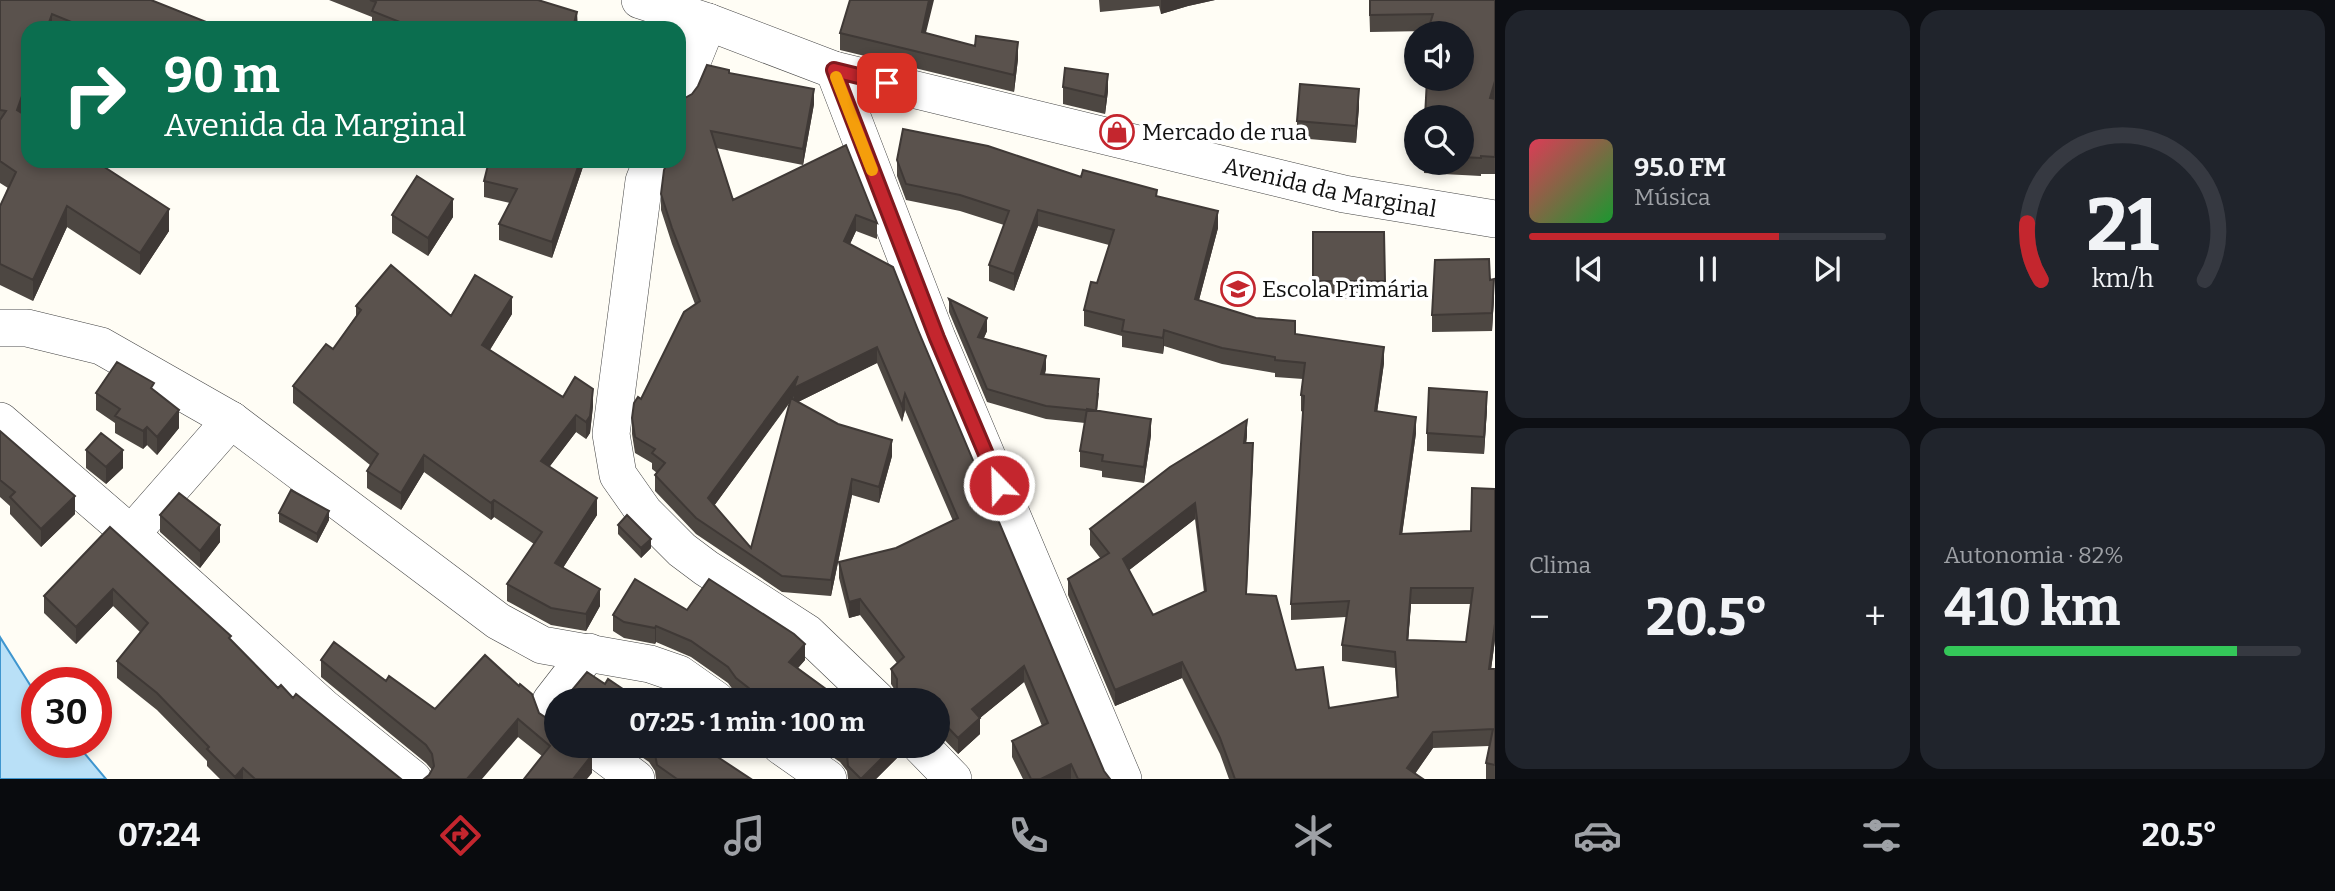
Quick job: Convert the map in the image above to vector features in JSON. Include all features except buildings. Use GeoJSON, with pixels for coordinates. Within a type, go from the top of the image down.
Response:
{"type":"FeatureCollection","features":[{"type":"Feature","properties":{"kind":"street","name":"Avenida da Marginal"},"geometry":{"type":"LineString","coordinates":[[640,0],[708,22],[834,70],[1344,194],[1495,219]]}},
{"type":"Feature","properties":{"kind":"street"},"geometry":{"type":"LineString","coordinates":[[686,77],[708,22]]}},
{"type":"Feature","properties":{"kind":"street"},"geometry":{"type":"LineString","coordinates":[[834,70],[937,338],[1123,779]]}},
{"type":"Feature","properties":{"kind":"street"},"geometry":{"type":"LineString","coordinates":[[649,168],[644,181],[611,434],[618,475],[643,512],[682,550],[807,633],[864,688]]}},
{"type":"Feature","properties":{"kind":"street"},"geometry":{"type":"LineString","coordinates":[[0,327],[27,328],[101,346],[230,420],[498,621],[542,645],[650,664],[679,674],[699,688]]}},
{"type":"Feature","properties":{"kind":"street"},"geometry":{"type":"LineString","coordinates":[[131,534],[230,420]]}},
{"type":"Feature","properties":{"kind":"street"},"geometry":{"type":"LineString","coordinates":[[0,421],[131,534],[324,708],[413,779]]}},
{"type":"Feature","properties":{"kind":"street"},"geometry":{"type":"LineString","coordinates":[[561,688],[589,653]]}},
{"type":"Feature","properties":{"kind":"street"},"geometry":{"type":"LineString","coordinates":[[608,758],[636,779]]}},
{"type":"Feature","properties":{"kind":"street"},"geometry":{"type":"LineString","coordinates":[[797,758],[828,779]]}},
{"type":"Feature","properties":{"kind":"street"},"geometry":{"type":"LineString","coordinates":[[933,758],[953,779]]}},
{"type":"Feature","properties":{"kind":"water"},"geometry":{"type":"Polygon","coordinates":[[[0,637],[21,670],[21,758],[88,758],[106,779],[0,779],[0,637]]]}},
{"type":"Feature","properties":{"kind":"slow traffic"},"geometry":{"type":"LineString","coordinates":[[836,77],[872,170]]}},
{"type":"Feature","properties":{"kind":"place","name":"Mercado de rua"},"geometry":{"type":"Point","coordinates":[1117,132]}},
{"type":"Feature","properties":{"kind":"place","name":"Escola Primária"},"geometry":{"type":"Point","coordinates":[1238,289]}},
{"type":"Feature","properties":{"kind":"route"},"geometry":{"type":"LineString","coordinates":[[887,83],[834,70],[937,338],[999,485]]}}]}
